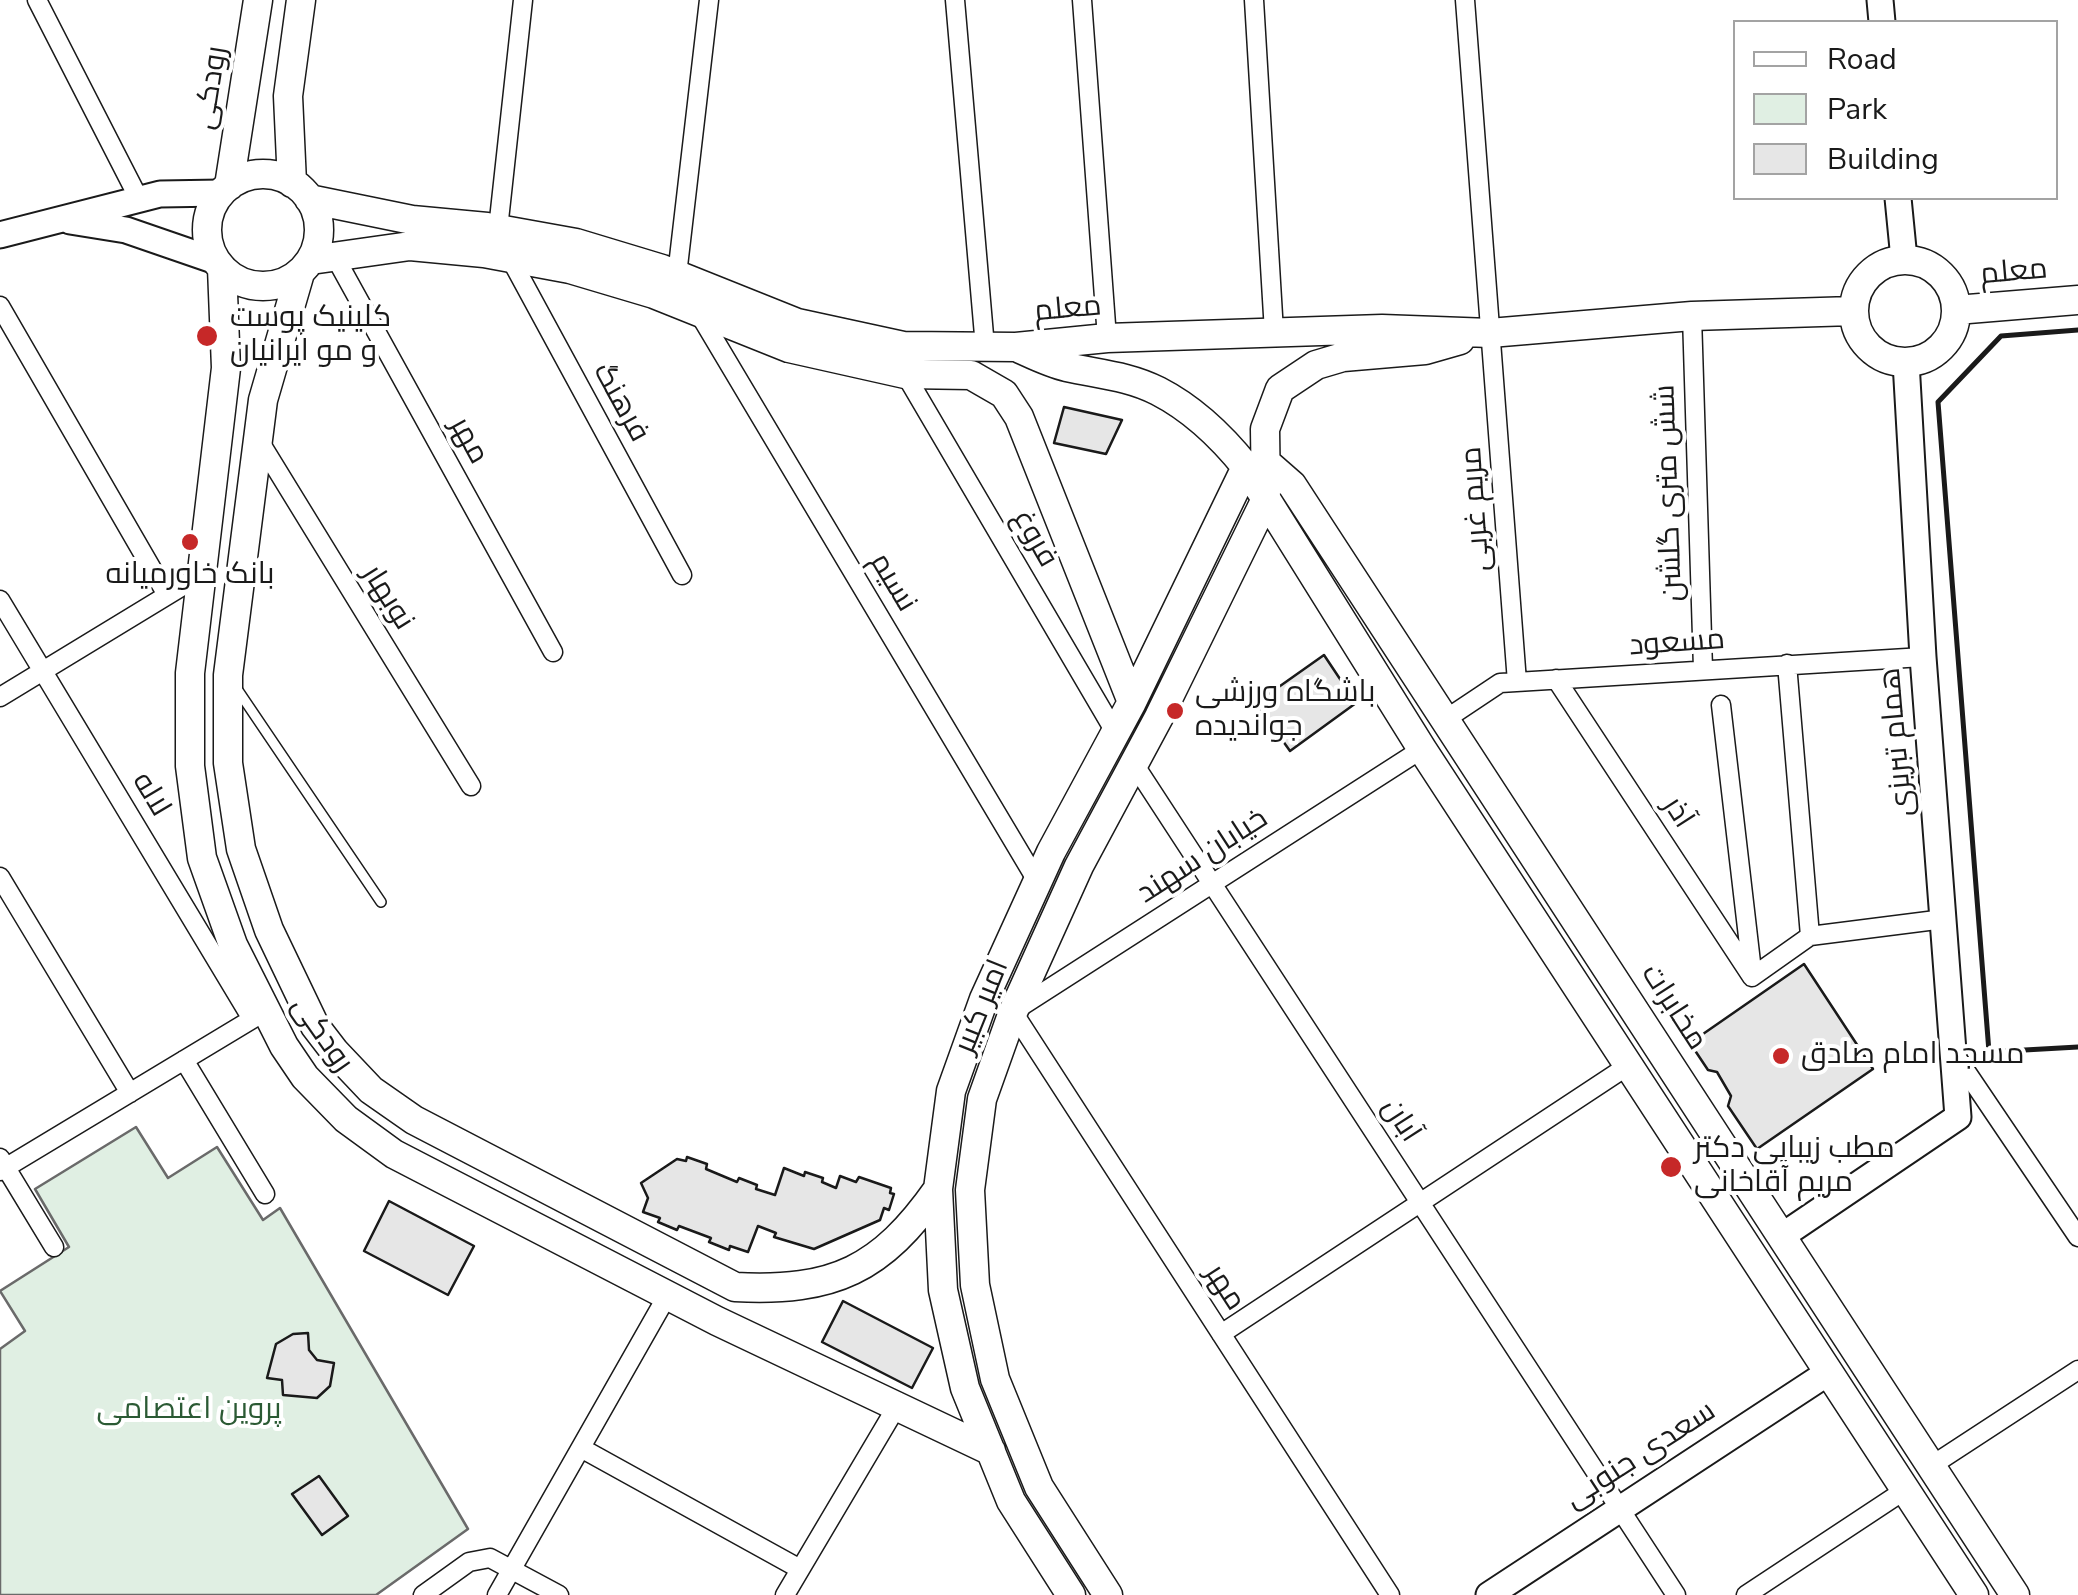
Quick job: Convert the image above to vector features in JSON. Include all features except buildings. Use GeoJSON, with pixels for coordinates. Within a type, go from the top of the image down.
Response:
{"type":"FeatureCollection","features":[{"type":"Feature","properties":{"kind":"main road","name":"رودکی"},"geometry":{"type":"LineString","coordinates":[[225,190],[258,0]]}},
{"type":"Feature","properties":{"kind":"main road"},"geometry":{"type":"LineString","coordinates":[[302,0],[288,96],[301,191],[318,223],[315,263]]}},
{"type":"Feature","properties":{"kind":"main road"},"geometry":{"type":"LineString","coordinates":[[301,191],[280,177],[253,175],[225,190],[214,203],[207,226],[211,250],[232,278],[274,286],[315,263],[410,246],[510,258],[570,269],[654,294],[789,348],[905,374],[971,376],[1004,394],[1020,417],[1132,702],[1158,717]]}},
{"type":"Feature","properties":{"kind":"main road","name":"معلم"},"geometry":{"type":"LineString","coordinates":[[301,191],[412,220],[498,229],[576,244],[677,275],[797,323],[904,346],[1016,347],[1106,338],[1382,329],[1490,332],[1692,316],[1853,312]]}},
{"type":"Feature","properties":{"kind":"main road"},"geometry":{"type":"LineString","coordinates":[[1904,259],[1930,266],[1940,274],[1949,284],[1956,310],[1950,336],[1942,346],[1919,360],[1906,362],[1892,361],[1869,348],[1860,337],[1853,312],[1854,298],[1867,274],[1878,266],[1904,259]]}},
{"type":"Feature","properties":{"kind":"main road","name":"رودکى"},"geometry":{"type":"LineString","coordinates":[[315,263],[263,400],[228,675],[228,763],[240,849],[269,930],[315,1026],[371,1090],[414,1120],[735,1286],[783,1289],[830,1280],[874,1259],[910,1228],[938,1188]]}},
{"type":"Feature","properties":{"kind":"main road","name":"رودکى"},"geometry":{"type":"LineString","coordinates":[[219,264],[226,368],[190,673],[190,766],[202,858],[258,1016],[304,1077],[346,1119],[394,1154],[667,1296],[991,1451]]}},
{"type":"Feature","properties":{"kind":"main road","name":"معلم"},"geometry":{"type":"LineString","coordinates":[[1956,310],[2078,300]]}},
{"type":"Feature","properties":{"kind":"main road"},"geometry":{"type":"LineString","coordinates":[[1490,332],[1425,350],[1343,357],[1297,374],[1280,389],[1265,429],[1257,466],[1266,500],[1422,749],[1974,1595]]}},
{"type":"Feature","properties":{"kind":"main road"},"geometry":{"type":"LineString","coordinates":[[1016,347],[1063,366],[1118,376],[1158,391],[1200,419],[1257,466]]}},
{"type":"Feature","properties":{"kind":"main road","name":"امیر کبیر"},"geometry":{"type":"LineString","coordinates":[[1071,1595],[1011,1501],[965,1388],[944,1290],[938,1188],[951,1091],[984,1000],[1038,882],[1257,466]]}},
{"type":"Feature","properties":{"kind":"main road","name":"مخابرات"},"geometry":{"type":"LineString","coordinates":[[1257,466],[1292,485],[2015,1595]]}},
{"type":"Feature","properties":{"kind":"main road","name":"امیر کبیر"},"geometry":{"type":"LineString","coordinates":[[1108,1595],[1039,1487],[995,1379],[974,1286],[970,1190],[982,1099],[1013,1012],[1079,866],[1266,500]]}},
{"type":"Feature","properties":{"kind":"main road"},"geometry":{"type":"LineString","coordinates":[[190,708],[229,712]]}},
{"type":"Feature","properties":{"kind":"main road"},"geometry":{"type":"LineString","coordinates":[[1576,983],[1604,962]]}},
{"type":"Feature","properties":{"kind":"main road"},"geometry":{"type":"LineString","coordinates":[[284,1046],[315,1026]]}},
{"type":"Feature","properties":{"kind":"street"},"geometry":{"type":"LineString","coordinates":[[37,0],[139,199]]}},
{"type":"Feature","properties":{"kind":"street"},"geometry":{"type":"LineString","coordinates":[[498,229],[523,0]]}},
{"type":"Feature","properties":{"kind":"street"},"geometry":{"type":"LineString","coordinates":[[677,275],[709,0]]}},
{"type":"Feature","properties":{"kind":"street"},"geometry":{"type":"LineString","coordinates":[[954,0],[985,347]]}},
{"type":"Feature","properties":{"kind":"street"},"geometry":{"type":"LineString","coordinates":[[1082,0],[1106,338]]}},
{"type":"Feature","properties":{"kind":"street"},"geometry":{"type":"LineString","coordinates":[[1254,0],[1274,332]]}},
{"type":"Feature","properties":{"kind":"street","name":"مریم غربی"},"geometry":{"type":"LineString","coordinates":[[1465,0],[1518,682]]}},
{"type":"Feature","properties":{"kind":"street"},"geometry":{"type":"LineString","coordinates":[[0,234],[160,194],[225,190]]}},
{"type":"Feature","properties":{"kind":"street"},"geometry":{"type":"LineString","coordinates":[[1898,200],[1904,259]]}},
{"type":"Feature","properties":{"kind":"street"},"geometry":{"type":"LineString","coordinates":[[56,218],[126,230],[219,264]]}},
{"type":"Feature","properties":{"kind":"street","name":"فرهنگ"},"geometry":{"type":"LineString","coordinates":[[510,258],[682,575]]}},
{"type":"Feature","properties":{"kind":"street","name":"مهر"},"geometry":{"type":"LineString","coordinates":[[315,263],[553,652]]}},
{"type":"Feature","properties":{"kind":"street"},"geometry":{"type":"LineString","coordinates":[[0,306],[167,595]]}},
{"type":"Feature","properties":{"kind":"street","name":"نسیم"},"geometry":{"type":"LineString","coordinates":[[698,312],[1038,882]]}},
{"type":"Feature","properties":{"kind":"street","name":"شش متری گلشن"},"geometry":{"type":"LineString","coordinates":[[1692,316],[1703,670]]}},
{"type":"Feature","properties":{"kind":"street","name":"همام تبریزی"},"geometry":{"type":"LineString","coordinates":[[1782,1236],[1958,1117],[1923,657],[1906,362]]}},
{"type":"Feature","properties":{"kind":"street","name":"فروغ"},"geometry":{"type":"LineString","coordinates":[[905,374],[1115,732]]}},
{"type":"Feature","properties":{"kind":"street","name":"نوبهار"},"geometry":{"type":"LineString","coordinates":[[257,438],[471,786]]}},
{"type":"Feature","properties":{"kind":"street"},"geometry":{"type":"LineString","coordinates":[[0,697],[199,576]]}},
{"type":"Feature","properties":{"kind":"street","name":"لاله"},"geometry":{"type":"LineString","coordinates":[[0,600],[258,1016]]}},
{"type":"Feature","properties":{"kind":"street","name":"مسعود"},"geometry":{"type":"LineString","coordinates":[[1446,719],[1500,682],[1923,657]]}},
{"type":"Feature","properties":{"kind":"street"},"geometry":{"type":"LineString","coordinates":[[1787,664],[1810,936]]}},
{"type":"Feature","properties":{"kind":"street","name":"آذر"},"geometry":{"type":"LineString","coordinates":[[1556,679],[1752,977]]}},
{"type":"Feature","properties":{"kind":"street"},"geometry":{"type":"LineString","coordinates":[[1721,705],[1752,977],[1810,936],[1944,920]]}},
{"type":"Feature","properties":{"kind":"street","name":"خیابان سهند"},"geometry":{"type":"LineString","coordinates":[[1013,1012],[1422,749]]}},
{"type":"Feature","properties":{"kind":"street","name":"آبان"},"geometry":{"type":"LineString","coordinates":[[1134,764],[1676,1595]]}},
{"type":"Feature","properties":{"kind":"street"},"geometry":{"type":"LineString","coordinates":[[0,877],[130,1092]]}},
{"type":"Feature","properties":{"kind":"street"},"geometry":{"type":"LineString","coordinates":[[984,1000],[1013,1012]]}},
{"type":"Feature","properties":{"kind":"street","name":"مهر"},"geometry":{"type":"LineString","coordinates":[[1013,1012],[1390,1595]]}},
{"type":"Feature","properties":{"kind":"street"},"geometry":{"type":"LineString","coordinates":[[54,1247],[2,1165],[258,1016]]}},
{"type":"Feature","properties":{"kind":"street"},"geometry":{"type":"LineString","coordinates":[[1952,1050],[2078,1238]]}},
{"type":"Feature","properties":{"kind":"street"},"geometry":{"type":"LineString","coordinates":[[184,1060],[265,1194]]}},
{"type":"Feature","properties":{"kind":"street"},"geometry":{"type":"LineString","coordinates":[[1222,1334],[1630,1065]]}},
{"type":"Feature","properties":{"kind":"street"},"geometry":{"type":"LineString","coordinates":[[497,1595],[667,1296]]}},
{"type":"Feature","properties":{"kind":"street"},"geometry":{"type":"LineString","coordinates":[[1931,1466],[2078,1370]]}},
{"type":"Feature","properties":{"kind":"street","name":"سعدى جنوبی"},"geometry":{"type":"LineString","coordinates":[[1489,1595],[1828,1372]]}},
{"type":"Feature","properties":{"kind":"street"},"geometry":{"type":"LineString","coordinates":[[784,1595],[897,1406]]}},
{"type":"Feature","properties":{"kind":"street"},"geometry":{"type":"LineString","coordinates":[[581,1448],[800,1569]]}},
{"type":"Feature","properties":{"kind":"street"},"geometry":{"type":"LineString","coordinates":[[1746,1595],[1905,1490]]}},
{"type":"Feature","properties":{"kind":"street"},"geometry":{"type":"LineString","coordinates":[[422,1595],[470,1562],[490,1558],[558,1595]]}},
{"type":"Feature","properties":{"kind":"lane"},"geometry":{"type":"LineString","coordinates":[[228,675],[381,902]]}},
{"type":"Feature","properties":{"kind":"green space","name":"پروین اعتصامى"},"geometry":{"type":"Polygon","coordinates":[[[136,1127],[168,1178],[217,1147],[263,1220],[280,1208],[468,1529],[376,1595],[0,1595],[0,1349],[25,1331],[0,1291],[69,1247],[35,1189],[136,1127]]]}},
{"type":"Feature","properties":{"kind":"wall"},"geometry":{"type":"LineString","coordinates":[[2078,330],[2001,336],[1938,402],[1989,1052],[2078,1047]]}},
{"type":"Feature","properties":{"kind":"place","name":"کلینیک پوست و مو ایرانیان"},"geometry":{"type":"Point","coordinates":[207,336]}},
{"type":"Feature","properties":{"kind":"place","name":"بانک خاورمیانه"},"geometry":{"type":"Point","coordinates":[190,542]}},
{"type":"Feature","properties":{"kind":"place","name":"باشگاه ورزشی جواندیده"},"geometry":{"type":"Point","coordinates":[1175,711]}},
{"type":"Feature","properties":{"kind":"place","name":"مسجد امام صادق"},"geometry":{"type":"Point","coordinates":[1781,1056]}},
{"type":"Feature","properties":{"kind":"place","name":"مطب زیبایی دکتر مریم آقاخانی"},"geometry":{"type":"Point","coordinates":[1671,1167]}}]}
